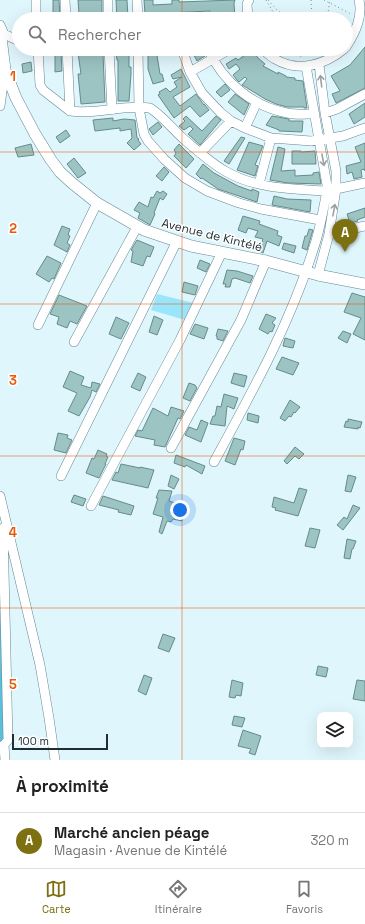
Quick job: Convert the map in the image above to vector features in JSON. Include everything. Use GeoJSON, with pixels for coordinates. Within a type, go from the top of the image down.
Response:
{"type":"FeatureCollection","features":[{"type":"Feature","properties":{"kind":"main road","name":"Avenue de Kintélé"},"geometry":{"type":"LineString","coordinates":[[0,30],[3,75],[35,134],[60,172],[97,203],[137,227],[177,242],[318,275],[365,284]]}},
{"type":"Feature","properties":{"kind":"street"},"geometry":{"type":"LineString","coordinates":[[36,0],[36,12]]}},
{"type":"Feature","properties":{"kind":"street"},"geometry":{"type":"LineString","coordinates":[[65,0],[66,12]]}},
{"type":"Feature","properties":{"kind":"street"},"geometry":{"type":"LineString","coordinates":[[108,0],[108,12]]}},
{"type":"Feature","properties":{"kind":"street"},"geometry":{"type":"LineString","coordinates":[[137,0],[138,12]]}},
{"type":"Feature","properties":{"kind":"street"},"geometry":{"type":"LineString","coordinates":[[248,12],[249,0]]}},
{"type":"Feature","properties":{"kind":"street"},"geometry":{"type":"LineString","coordinates":[[353,37],[361,20],[359,0]]}},
{"type":"Feature","properties":{"kind":"street"},"geometry":{"type":"LineString","coordinates":[[0,25],[4,34],[12,38]]}},
{"type":"Feature","properties":{"kind":"street"},"geometry":{"type":"LineString","coordinates":[[34,56],[39,80],[43,90],[70,111],[85,112],[150,108],[200,153],[226,172],[259,184],[290,188],[327,190]]}},
{"type":"Feature","properties":{"kind":"street"},"geometry":{"type":"LineString","coordinates":[[38,56],[39,80]]}},
{"type":"Feature","properties":{"kind":"street"},"geometry":{"type":"LineString","coordinates":[[67,56],[70,111]]}},
{"type":"Feature","properties":{"kind":"street"},"geometry":{"type":"LineString","coordinates":[[109,56],[112,110]]}},
{"type":"Feature","properties":{"kind":"street"},"geometry":{"type":"LineString","coordinates":[[138,56],[138,108],[144,134],[148,141],[164,159],[185,178],[207,191],[239,203],[261,209],[320,220]]}},
{"type":"Feature","properties":{"kind":"street"},"geometry":{"type":"LineString","coordinates":[[184,56],[190,72],[202,93],[231,121],[245,128],[271,138],[296,140],[330,139],[365,128]]}},
{"type":"Feature","properties":{"kind":"street"},"geometry":{"type":"LineString","coordinates":[[212,56],[230,82],[245,95],[257,102],[288,113],[320,114],[337,109],[365,94]]}},
{"type":"Feature","properties":{"kind":"street"},"geometry":{"type":"LineString","coordinates":[[190,72],[218,56]]}},
{"type":"Feature","properties":{"kind":"street"},"geometry":{"type":"LineString","coordinates":[[271,56],[290,65],[306,66],[319,64],[335,56]]}},
{"type":"Feature","properties":{"kind":"street"},"geometry":{"type":"LineString","coordinates":[[214,462],[242,411],[292,309],[314,249],[327,190],[320,140],[319,64]]}},
{"type":"Feature","properties":{"kind":"street"},"geometry":{"type":"LineString","coordinates":[[306,66],[320,114],[330,139],[336,171],[336,189],[329,234],[318,275]]}},
{"type":"Feature","properties":{"kind":"street"},"geometry":{"type":"LineString","coordinates":[[0,106],[3,75]]}},
{"type":"Feature","properties":{"kind":"street"},"geometry":{"type":"LineString","coordinates":[[245,128],[257,102]]}},
{"type":"Feature","properties":{"kind":"street"},"geometry":{"type":"LineString","coordinates":[[200,153],[231,121]]}},
{"type":"Feature","properties":{"kind":"street"},"geometry":{"type":"LineString","coordinates":[[259,184],[271,138]]}},
{"type":"Feature","properties":{"kind":"street"},"geometry":{"type":"LineString","coordinates":[[336,189],[365,183]]}},
{"type":"Feature","properties":{"kind":"street"},"geometry":{"type":"LineString","coordinates":[[38,325],[97,203]]}},
{"type":"Feature","properties":{"kind":"street"},"geometry":{"type":"LineString","coordinates":[[329,234],[365,226]]}},
{"type":"Feature","properties":{"kind":"street"},"geometry":{"type":"LineString","coordinates":[[74,342],[137,227]]}},
{"type":"Feature","properties":{"kind":"street"},"geometry":{"type":"LineString","coordinates":[[61,476],[177,242]]}},
{"type":"Feature","properties":{"kind":"street"},"geometry":{"type":"LineString","coordinates":[[91,506],[180,340],[222,252]]}},
{"type":"Feature","properties":{"kind":"street"},"geometry":{"type":"LineString","coordinates":[[171,448],[241,320],[266,262]]}},
{"type":"Feature","properties":{"kind":"street"},"geometry":{"type":"LineString","coordinates":[[0,496],[40,665],[55,760]]}},
{"type":"Feature","properties":{"kind":"street"},"geometry":{"type":"LineString","coordinates":[[3,508],[7,630],[8,740],[2,746],[5,760]]}},
{"type":"Feature","properties":{"kind":"street"},"geometry":{"type":"LineString","coordinates":[[0,571],[5,590]]}},
{"type":"Feature","properties":{"kind":"path"},"geometry":{"type":"LineString","coordinates":[[267,0],[274,12]]}},
{"type":"Feature","properties":{"kind":"path"},"geometry":{"type":"LineString","coordinates":[[267,0],[280,12]]}},
{"type":"Feature","properties":{"kind":"path"},"geometry":{"type":"LineString","coordinates":[[311,0],[312,12]]}},
{"type":"Feature","properties":{"kind":"path"},"geometry":{"type":"LineString","coordinates":[[324,0],[346,12]]}},
{"type":"Feature","properties":{"kind":"path"},"geometry":{"type":"LineString","coordinates":[[328,12],[330,0]]}},
{"type":"Feature","properties":{"kind":"path"},"geometry":{"type":"LineString","coordinates":[[300,56],[306,66]]}},
{"type":"Feature","properties":{"kind":"shaded area"},"geometry":{"type":"Polygon","coordinates":[[[157,294],[194,303],[185,320],[151,310],[157,294]]]}},
{"type":"Feature","properties":{"kind":"shaded area"},"geometry":{"type":"Polygon","coordinates":[[[0,568],[8,740],[0,747],[0,568]]]}},
{"type":"Feature","properties":{"kind":"building"},"geometry":{"type":"Polygon","coordinates":[[[53,0],[59,0],[60,12],[53,12],[53,0]]]}},
{"type":"Feature","properties":{"kind":"building"},"geometry":{"type":"Polygon","coordinates":[[[78,0],[102,0],[102,12],[79,12],[78,0]]]}},
{"type":"Feature","properties":{"kind":"building"},"geometry":{"type":"Polygon","coordinates":[[[116,0],[127,0],[128,12],[117,12],[116,0]]]}},
{"type":"Feature","properties":{"kind":"building"},"geometry":{"type":"Polygon","coordinates":[[[144,0],[153,0],[153,5],[172,4],[172,0],[179,0],[179,2],[235,0],[235,12],[145,12],[144,0]]]}},
{"type":"Feature","properties":{"kind":"building"},"geometry":{"type":"Polygon","coordinates":[[[365,47],[365,88],[336,103],[332,94],[340,91],[331,76],[350,65],[365,47]]]}},
{"type":"Feature","properties":{"kind":"building"},"geometry":{"type":"Polygon","coordinates":[[[55,56],[61,56],[62,71],[55,72],[55,56]]]}},
{"type":"Feature","properties":{"kind":"building"},"geometry":{"type":"Polygon","coordinates":[[[78,56],[103,56],[105,102],[81,104],[78,74],[81,74],[78,56]]]}},
{"type":"Feature","properties":{"kind":"building"},"geometry":{"type":"Polygon","coordinates":[[[116,56],[129,56],[129,67],[131,67],[131,74],[129,101],[118,101],[116,56]]]}},
{"type":"Feature","properties":{"kind":"building"},"geometry":{"type":"Polygon","coordinates":[[[148,56],[157,56],[160,74],[162,74],[164,81],[153,84],[148,69],[148,56]]]}},
{"type":"Feature","properties":{"kind":"building"},"geometry":{"type":"Polygon","coordinates":[[[194,56],[205,56],[197,61],[194,56]]]}},
{"type":"Feature","properties":{"kind":"building"},"geometry":{"type":"Polygon","coordinates":[[[244,56],[256,56],[265,64],[263,66],[286,77],[303,81],[307,108],[287,107],[276,104],[242,85],[247,79],[245,77],[239,82],[233,75],[240,69],[236,64],[229,69],[226,64],[236,58],[238,60],[244,56]]]}},
{"type":"Feature","properties":{"kind":"building"},"geometry":{"type":"Polygon","coordinates":[[[31,62],[32,71],[23,73],[22,64],[31,62]]]}},
{"type":"Feature","properties":{"kind":"building"},"geometry":{"type":"Polygon","coordinates":[[[181,69],[190,87],[173,97],[180,106],[196,94],[209,110],[200,117],[190,106],[174,118],[158,95],[160,94],[159,92],[166,88],[170,92],[177,87],[174,82],[182,77],[173,79],[171,75],[181,69]]]}},
{"type":"Feature","properties":{"kind":"building"},"geometry":{"type":"Polygon","coordinates":[[[225,84],[230,90],[221,97],[216,92],[225,84]]]}},
{"type":"Feature","properties":{"kind":"building"},"geometry":{"type":"Polygon","coordinates":[[[235,94],[249,104],[244,115],[228,102],[235,94]]]}},
{"type":"Feature","properties":{"kind":"building"},"geometry":{"type":"Polygon","coordinates":[[[365,103],[365,117],[354,124],[349,114],[365,103]]]}},
{"type":"Feature","properties":{"kind":"building"},"geometry":{"type":"Polygon","coordinates":[[[186,116],[202,131],[216,116],[221,120],[200,145],[188,134],[193,129],[190,126],[184,130],[179,126],[185,121],[183,119],[186,116]]]}},
{"type":"Feature","properties":{"kind":"building"},"geometry":{"type":"Polygon","coordinates":[[[272,116],[289,119],[289,121],[303,121],[302,132],[279,131],[266,125],[272,116]]]}},
{"type":"Feature","properties":{"kind":"building"},"geometry":{"type":"Polygon","coordinates":[[[113,118],[113,121],[124,119],[135,120],[137,138],[141,144],[134,150],[127,143],[132,138],[131,129],[120,131],[120,128],[95,131],[93,120],[113,118]]]}},
{"type":"Feature","properties":{"kind":"building"},"geometry":{"type":"Polygon","coordinates":[[[158,122],[162,127],[153,135],[149,129],[158,122]]]}},
{"type":"Feature","properties":{"kind":"building"},"geometry":{"type":"Polygon","coordinates":[[[66,130],[70,136],[60,143],[56,137],[66,130]]]}},
{"type":"Feature","properties":{"kind":"building"},"geometry":{"type":"Polygon","coordinates":[[[241,137],[245,138],[229,164],[224,161],[241,137]]]}},
{"type":"Feature","properties":{"kind":"building"},"geometry":{"type":"Polygon","coordinates":[[[249,142],[263,146],[255,165],[258,166],[255,176],[237,170],[249,142]]]}},
{"type":"Feature","properties":{"kind":"building"},"geometry":{"type":"Polygon","coordinates":[[[365,143],[365,171],[364,169],[361,170],[362,177],[354,179],[352,172],[347,174],[346,166],[361,162],[355,147],[365,143]]]}},
{"type":"Feature","properties":{"kind":"building"},"geometry":{"type":"Polygon","coordinates":[[[31,144],[34,155],[18,157],[15,148],[31,144]]]}},
{"type":"Feature","properties":{"kind":"building"},"geometry":{"type":"Polygon","coordinates":[[[179,144],[194,159],[186,168],[174,156],[176,153],[174,150],[179,144]]]}},
{"type":"Feature","properties":{"kind":"building"},"geometry":{"type":"Polygon","coordinates":[[[278,147],[285,149],[281,171],[295,170],[295,176],[313,175],[313,173],[319,172],[321,184],[288,183],[270,180],[278,147]]]}},
{"type":"Feature","properties":{"kind":"building"},"geometry":{"type":"Polygon","coordinates":[[[292,151],[315,151],[316,164],[292,164],[292,151]]]}},
{"type":"Feature","properties":{"kind":"building"},"geometry":{"type":"Polygon","coordinates":[[[74,158],[86,173],[78,178],[67,164],[74,158]]]}},
{"type":"Feature","properties":{"kind":"building"},"geometry":{"type":"Polygon","coordinates":[[[203,164],[214,173],[238,186],[259,192],[257,202],[218,189],[202,178],[201,179],[196,174],[203,164]]]}},
{"type":"Feature","properties":{"kind":"building"},"geometry":{"type":"Polygon","coordinates":[[[164,167],[169,172],[162,181],[156,176],[164,167]]]}},
{"type":"Feature","properties":{"kind":"building"},"geometry":{"type":"Polygon","coordinates":[[[157,191],[160,193],[163,191],[167,194],[163,200],[160,198],[150,225],[138,218],[140,213],[134,210],[139,202],[148,207],[151,197],[153,198],[157,191]]]}},
{"type":"Feature","properties":{"kind":"building"},"geometry":{"type":"Polygon","coordinates":[[[274,196],[287,199],[311,200],[310,212],[272,205],[274,196]]]}},
{"type":"Feature","properties":{"kind":"building"},"geometry":{"type":"Polygon","coordinates":[[[365,208],[365,217],[350,223],[347,214],[365,208]]]}},
{"type":"Feature","properties":{"kind":"building"},"geometry":{"type":"Polygon","coordinates":[[[243,216],[260,221],[259,224],[278,231],[277,235],[282,237],[279,246],[267,241],[263,253],[259,251],[263,239],[255,237],[258,231],[248,228],[246,233],[238,230],[243,216]]]}},
{"type":"Feature","properties":{"kind":"building"},"geometry":{"type":"Polygon","coordinates":[[[62,226],[70,229],[68,235],[70,236],[67,243],[70,245],[67,252],[54,245],[62,226]]]}},
{"type":"Feature","properties":{"kind":"building"},"geometry":{"type":"Polygon","coordinates":[[[309,229],[313,230],[307,250],[302,248],[305,236],[307,236],[309,229]]]}},
{"type":"Feature","properties":{"kind":"building"},"geometry":{"type":"Polygon","coordinates":[[[137,240],[154,247],[150,257],[147,256],[143,266],[131,262],[133,251],[131,250],[137,240]]]}},
{"type":"Feature","properties":{"kind":"building"},"geometry":{"type":"Polygon","coordinates":[[[284,243],[296,246],[294,253],[282,249],[284,243]]]}},
{"type":"Feature","properties":{"kind":"building"},"geometry":{"type":"Polygon","coordinates":[[[47,256],[61,263],[54,279],[52,278],[49,282],[36,274],[47,256]]]}},
{"type":"Feature","properties":{"kind":"building"},"geometry":{"type":"Polygon","coordinates":[[[200,260],[210,264],[206,272],[197,268],[200,260]]]}},
{"type":"Feature","properties":{"kind":"building"},"geometry":{"type":"Polygon","coordinates":[[[227,270],[237,271],[253,276],[250,283],[235,278],[232,279],[230,287],[225,287],[226,284],[223,284],[227,270]]]}},
{"type":"Feature","properties":{"kind":"building"},"geometry":{"type":"Polygon","coordinates":[[[184,282],[198,286],[195,295],[182,292],[184,282]]]}},
{"type":"Feature","properties":{"kind":"building"},"geometry":{"type":"Polygon","coordinates":[[[352,293],[365,297],[365,340],[353,334],[361,318],[344,312],[352,293]]]}},
{"type":"Feature","properties":{"kind":"building"},"geometry":{"type":"Polygon","coordinates":[[[59,295],[87,306],[77,324],[70,321],[67,328],[57,324],[59,317],[50,314],[59,295]]]}},
{"type":"Feature","properties":{"kind":"building"},"geometry":{"type":"Polygon","coordinates":[[[266,314],[276,318],[272,323],[275,325],[272,332],[270,331],[268,334],[259,329],[266,314]]]}},
{"type":"Feature","properties":{"kind":"building"},"geometry":{"type":"Polygon","coordinates":[[[154,316],[163,320],[157,335],[149,332],[154,316]]]}},
{"type":"Feature","properties":{"kind":"building"},"geometry":{"type":"Polygon","coordinates":[[[116,317],[129,323],[121,339],[109,334],[116,317]]]}},
{"type":"Feature","properties":{"kind":"building"},"geometry":{"type":"Polygon","coordinates":[[[195,324],[208,328],[204,339],[190,334],[195,324]]]}},
{"type":"Feature","properties":{"kind":"building"},"geometry":{"type":"Polygon","coordinates":[[[218,329],[228,331],[223,341],[217,339],[216,336],[218,329]]]}},
{"type":"Feature","properties":{"kind":"building"},"geometry":{"type":"Polygon","coordinates":[[[343,331],[351,334],[347,343],[338,338],[343,331]]]}},
{"type":"Feature","properties":{"kind":"building"},"geometry":{"type":"Polygon","coordinates":[[[285,338],[295,341],[293,348],[283,346],[285,338]]]}},
{"type":"Feature","properties":{"kind":"building"},"geometry":{"type":"Polygon","coordinates":[[[282,357],[299,363],[293,375],[276,369],[282,357]]]}},
{"type":"Feature","properties":{"kind":"building"},"geometry":{"type":"Polygon","coordinates":[[[70,371],[84,377],[81,385],[91,388],[92,382],[100,384],[96,392],[92,390],[90,397],[79,416],[68,411],[77,393],[63,387],[70,371]]]}},
{"type":"Feature","properties":{"kind":"building"},"geometry":{"type":"Polygon","coordinates":[[[138,373],[146,377],[140,391],[131,387],[138,373]]]}},
{"type":"Feature","properties":{"kind":"building"},"geometry":{"type":"Polygon","coordinates":[[[234,373],[247,376],[244,387],[231,383],[234,373]]]}},
{"type":"Feature","properties":{"kind":"building"},"geometry":{"type":"Polygon","coordinates":[[[189,383],[195,385],[197,388],[190,401],[183,398],[189,383]]]}},
{"type":"Feature","properties":{"kind":"building"},"geometry":{"type":"Polygon","coordinates":[[[224,394],[238,398],[234,409],[227,406],[225,426],[210,424],[213,416],[215,416],[217,406],[221,407],[224,394]]]}},
{"type":"Feature","properties":{"kind":"building"},"geometry":{"type":"Polygon","coordinates":[[[290,400],[300,407],[285,421],[280,418],[290,400]]]}},
{"type":"Feature","properties":{"kind":"building"},"geometry":{"type":"Polygon","coordinates":[[[171,407],[184,411],[180,419],[178,418],[165,447],[154,445],[155,440],[135,436],[138,430],[142,431],[153,408],[168,416],[171,407]]]}},
{"type":"Feature","properties":{"kind":"building"},"geometry":{"type":"Polygon","coordinates":[[[248,413],[259,416],[258,423],[247,420],[248,413]]]}},
{"type":"Feature","properties":{"kind":"building"},"geometry":{"type":"Polygon","coordinates":[[[348,419],[362,422],[360,428],[344,427],[346,421],[348,422],[348,419]]]}},
{"type":"Feature","properties":{"kind":"building"},"geometry":{"type":"Polygon","coordinates":[[[201,420],[208,423],[201,442],[185,435],[189,427],[197,430],[201,420]]]}},
{"type":"Feature","properties":{"kind":"building"},"geometry":{"type":"Polygon","coordinates":[[[58,433],[68,435],[67,438],[72,440],[66,453],[54,450],[58,433]]]}},
{"type":"Feature","properties":{"kind":"building"},"geometry":{"type":"Polygon","coordinates":[[[234,438],[245,441],[243,450],[241,449],[235,465],[225,461],[234,438]]]}},
{"type":"Feature","properties":{"kind":"building"},"geometry":{"type":"Polygon","coordinates":[[[295,447],[304,454],[299,459],[295,456],[287,464],[284,461],[295,447]]]}},
{"type":"Feature","properties":{"kind":"building"},"geometry":{"type":"Polygon","coordinates":[[[98,450],[107,454],[106,456],[108,457],[99,478],[86,473],[92,458],[94,459],[98,450]]]}},
{"type":"Feature","properties":{"kind":"building"},"geometry":{"type":"Polygon","coordinates":[[[176,455],[205,466],[202,474],[186,465],[185,467],[174,463],[176,455]]]}},
{"type":"Feature","properties":{"kind":"building"},"geometry":{"type":"Polygon","coordinates":[[[121,464],[154,470],[148,488],[112,480],[116,472],[118,473],[121,464]]]}},
{"type":"Feature","properties":{"kind":"building"},"geometry":{"type":"Polygon","coordinates":[[[171,475],[179,479],[174,489],[168,486],[171,475]]]}},
{"type":"Feature","properties":{"kind":"building"},"geometry":{"type":"Polygon","coordinates":[[[348,475],[356,477],[351,492],[345,491],[348,475]]]}},
{"type":"Feature","properties":{"kind":"building"},"geometry":{"type":"Polygon","coordinates":[[[299,488],[307,490],[298,516],[275,510],[276,508],[272,507],[274,497],[294,503],[299,488]]]}},
{"type":"Feature","properties":{"kind":"building"},"geometry":{"type":"Polygon","coordinates":[[[159,490],[172,491],[169,501],[185,506],[182,521],[173,519],[171,522],[167,521],[162,534],[159,532],[163,517],[153,514],[159,490]]]}},
{"type":"Feature","properties":{"kind":"building"},"geometry":{"type":"Polygon","coordinates":[[[74,495],[86,499],[83,506],[71,502],[74,495]]]}},
{"type":"Feature","properties":{"kind":"building"},"geometry":{"type":"Polygon","coordinates":[[[103,496],[134,506],[131,515],[99,505],[103,496]]]}},
{"type":"Feature","properties":{"kind":"building"},"geometry":{"type":"Polygon","coordinates":[[[353,505],[360,508],[343,530],[337,525],[344,517],[347,519],[353,505]]]}},
{"type":"Feature","properties":{"kind":"building"},"geometry":{"type":"Polygon","coordinates":[[[310,528],[320,530],[315,548],[305,546],[310,528]]]}},
{"type":"Feature","properties":{"kind":"building"},"geometry":{"type":"Polygon","coordinates":[[[347,539],[356,541],[352,549],[350,559],[344,558],[347,539]]]}},
{"type":"Feature","properties":{"kind":"building"},"geometry":{"type":"Polygon","coordinates":[[[163,634],[175,638],[169,652],[158,648],[163,634]]]}},
{"type":"Feature","properties":{"kind":"building"},"geometry":{"type":"Polygon","coordinates":[[[318,666],[328,668],[326,677],[316,675],[318,666]]]}},
{"type":"Feature","properties":{"kind":"building"},"geometry":{"type":"Polygon","coordinates":[[[144,675],[152,678],[146,695],[138,691],[144,675]]]}},
{"type":"Feature","properties":{"kind":"building"},"geometry":{"type":"Polygon","coordinates":[[[232,680],[243,683],[241,696],[236,695],[235,698],[229,697],[232,680]]]}},
{"type":"Feature","properties":{"kind":"building"},"geometry":{"type":"Polygon","coordinates":[[[357,680],[365,681],[365,701],[353,699],[357,680]]]}},
{"type":"Feature","properties":{"kind":"building"},"geometry":{"type":"Polygon","coordinates":[[[234,716],[245,718],[242,727],[232,725],[234,716]]]}},
{"type":"Feature","properties":{"kind":"building"},"geometry":{"type":"Polygon","coordinates":[[[243,730],[261,736],[255,755],[249,753],[251,749],[238,746],[243,730]]]}},
{"type":"Feature","properties":{"kind":"place","name":"Marché ancien péage"},"geometry":{"type":"Point","coordinates":[345,252]}}]}
